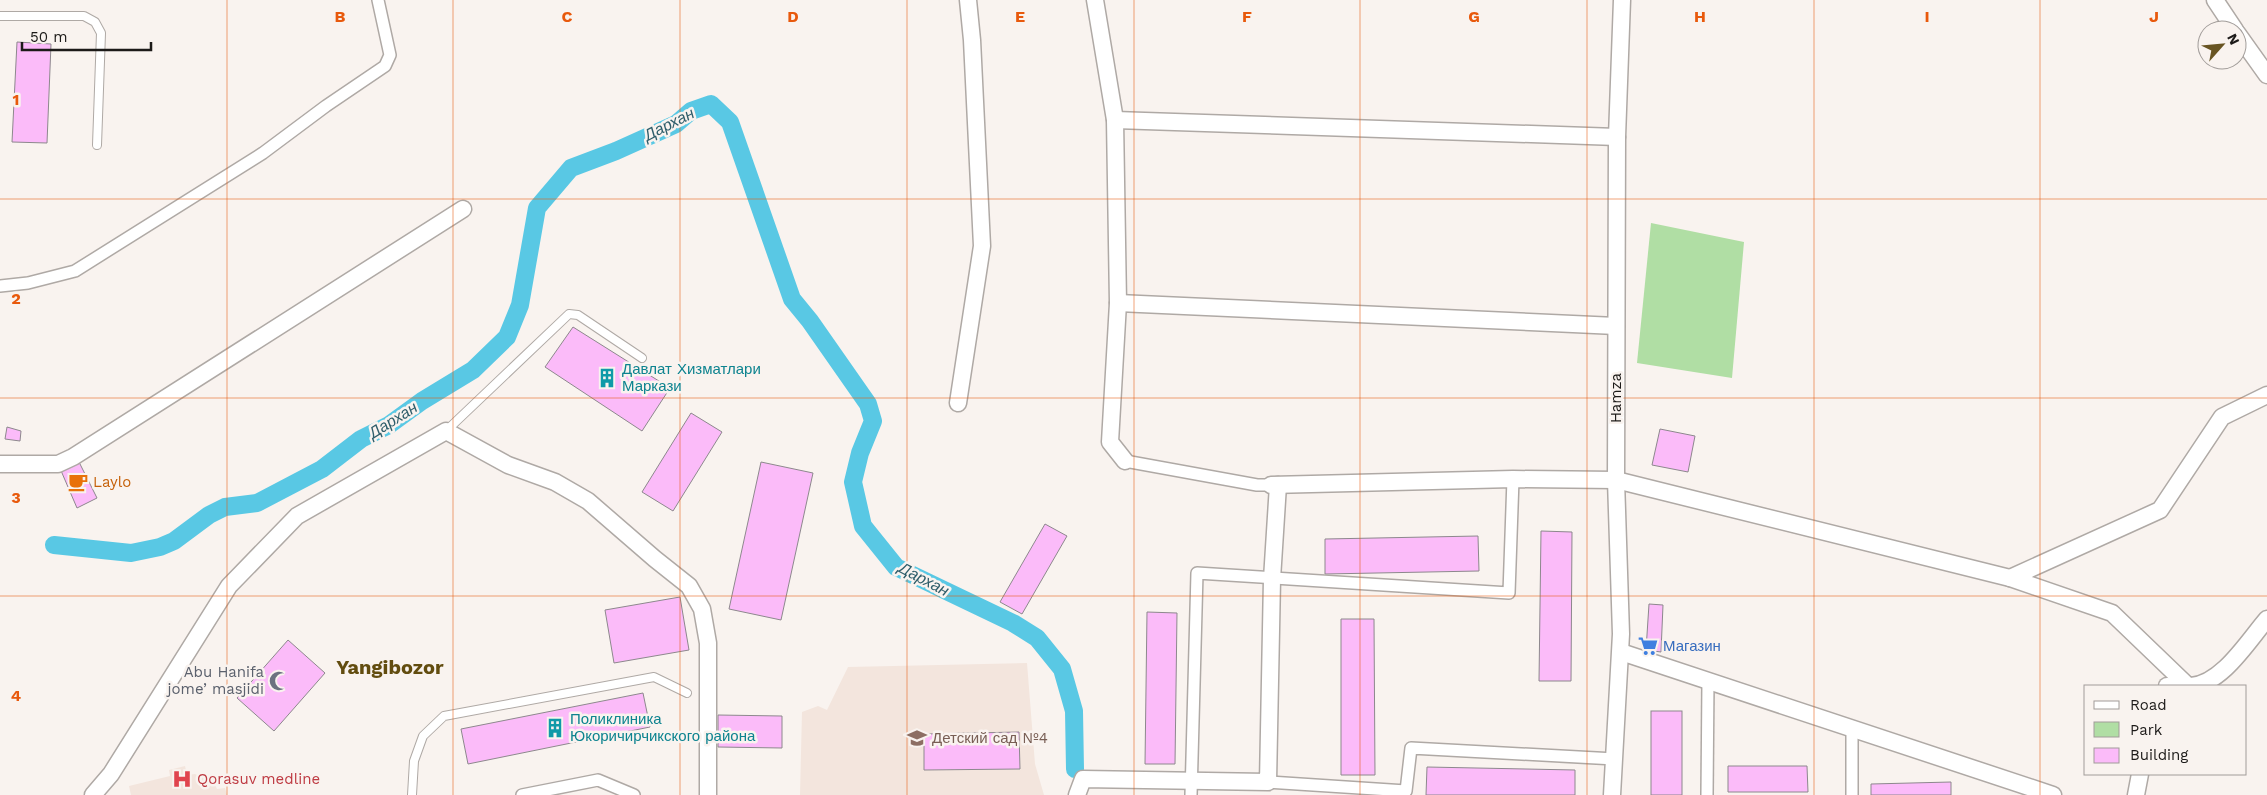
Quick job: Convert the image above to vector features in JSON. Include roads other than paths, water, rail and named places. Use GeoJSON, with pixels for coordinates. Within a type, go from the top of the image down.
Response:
{"type":"FeatureCollection","features":[{"type":"Feature","properties":{"kind":"street"},"geometry":{"type":"LineString","coordinates":[[0,286],[28,283],[75,271],[263,153],[326,106],[385,66],[390,56],[378,0]]}},
{"type":"Feature","properties":{"kind":"street"},"geometry":{"type":"LineString","coordinates":[[958,403],[982,246],[972,40],[968,0]]}},
{"type":"Feature","properties":{"kind":"street"},"geometry":{"type":"LineString","coordinates":[[1095,0],[1115,120],[1118,304],[1110,442],[1125,461],[1257,484],[1274,485],[1513,479],[1616,480],[2010,578],[2112,613],[2188,685]]}},
{"type":"Feature","properties":{"kind":"street","name":"Hamza"},"geometry":{"type":"LineString","coordinates":[[1612,795],[1621,652],[1616,480],[1616,326],[1617,137],[1622,0]]}},
{"type":"Feature","properties":{"kind":"street"},"geometry":{"type":"LineString","coordinates":[[2215,0],[2228,20]]}},
{"type":"Feature","properties":{"kind":"street"},"geometry":{"type":"LineString","coordinates":[[2247,47],[2267,75]]}},
{"type":"Feature","properties":{"kind":"street"},"geometry":{"type":"LineString","coordinates":[[1115,120],[1617,137]]}},
{"type":"Feature","properties":{"kind":"street"},"geometry":{"type":"LineString","coordinates":[[0,464],[58,464],[73,457],[463,210]]}},
{"type":"Feature","properties":{"kind":"street"},"geometry":{"type":"LineString","coordinates":[[1118,304],[1616,326]]}},
{"type":"Feature","properties":{"kind":"street"},"geometry":{"type":"LineString","coordinates":[[2010,578],[2160,510],[2222,417],[2267,395]]}},
{"type":"Feature","properties":{"kind":"street"},"geometry":{"type":"LineString","coordinates":[[93,795],[111,774],[228,586],[297,516],[446,431],[508,465],[555,482],[588,501],[689,586],[702,609],[708,643],[708,795]]}},
{"type":"Feature","properties":{"kind":"street"},"geometry":{"type":"LineString","coordinates":[[1191,787],[1197,573],[1509,593],[1513,479]]}},
{"type":"Feature","properties":{"kind":"street"},"geometry":{"type":"LineString","coordinates":[[1268,782],[1274,485]]}},
{"type":"Feature","properties":{"kind":"street"},"geometry":{"type":"LineString","coordinates":[[2202,685],[2210,682],[2222,671],[2267,618]]}},
{"type":"Feature","properties":{"kind":"street"},"geometry":{"type":"LineString","coordinates":[[1621,652],[2053,795]]}},
{"type":"Feature","properties":{"kind":"street"},"geometry":{"type":"LineString","coordinates":[[1707,795],[1708,681]]}},
{"type":"Feature","properties":{"kind":"street"},"geometry":{"type":"LineString","coordinates":[[1852,728],[1852,795]]}},
{"type":"Feature","properties":{"kind":"street"},"geometry":{"type":"LineString","coordinates":[[1077,795],[1082,779],[1191,787],[1268,782],[1406,791],[1412,748],[1614,759]]}},
{"type":"Feature","properties":{"kind":"street"},"geometry":{"type":"LineString","coordinates":[[2136,795],[2140,775]]}},
{"type":"Feature","properties":{"kind":"street"},"geometry":{"type":"LineString","coordinates":[[522,795],[598,780],[634,795]]}},
{"type":"Feature","properties":{"kind":"lane"},"geometry":{"type":"LineString","coordinates":[[0,16],[84,16],[95,22],[101,33],[97,145]]}},
{"type":"Feature","properties":{"kind":"lane"},"geometry":{"type":"LineString","coordinates":[[446,431],[569,314],[578,315],[642,358]]}},
{"type":"Feature","properties":{"kind":"lane"},"geometry":{"type":"LineString","coordinates":[[412,795],[414,761],[423,736],[444,716],[654,676],[687,693]]}},
{"type":"Feature","properties":{"kind":"waterway","name":"Дархан"},"geometry":{"type":"LineString","coordinates":[[54,545],[131,553],[160,547],[174,541],[209,515],[225,507],[257,503],[322,469],[361,439],[389,425],[422,401],[473,370],[507,337],[520,305],[537,208],[571,168],[616,151],[676,124],[691,111],[711,104],[730,122],[792,299],[810,321],[868,404],[873,421],[860,453],[853,482],[863,526],[896,567],[1013,623],[1037,638],[1062,669],[1074,711],[1075,769]]}},
{"type":"Feature","properties":{"kind":"place","name":"Давлат Хизматлари Маркази"},"geometry":{"type":"Point","coordinates":[607,378]}},
{"type":"Feature","properties":{"kind":"place","name":"Laylo"},"geometry":{"type":"Point","coordinates":[78,482]}},
{"type":"Feature","properties":{"kind":"place","name":"Магазин"},"geometry":{"type":"Point","coordinates":[1648,646]}},
{"type":"Feature","properties":{"kind":"place","name":"Abu Hanifa jome’ masjidi"},"geometry":{"type":"Point","coordinates":[279,681]}},
{"type":"Feature","properties":{"kind":"place","name":"Поликлиника Юкоричирчикского района"},"geometry":{"type":"Point","coordinates":[555,728]}},
{"type":"Feature","properties":{"kind":"place","name":"Детский сад №4"},"geometry":{"type":"Point","coordinates":[917,738]}},
{"type":"Feature","properties":{"kind":"place","name":"Qorasuv medline"},"geometry":{"type":"Point","coordinates":[182,779]}},
{"type":"Feature","properties":{"kind":"district","name":"Yangibozor"},"geometry":{"type":"Point","coordinates":[390,667]}}]}
